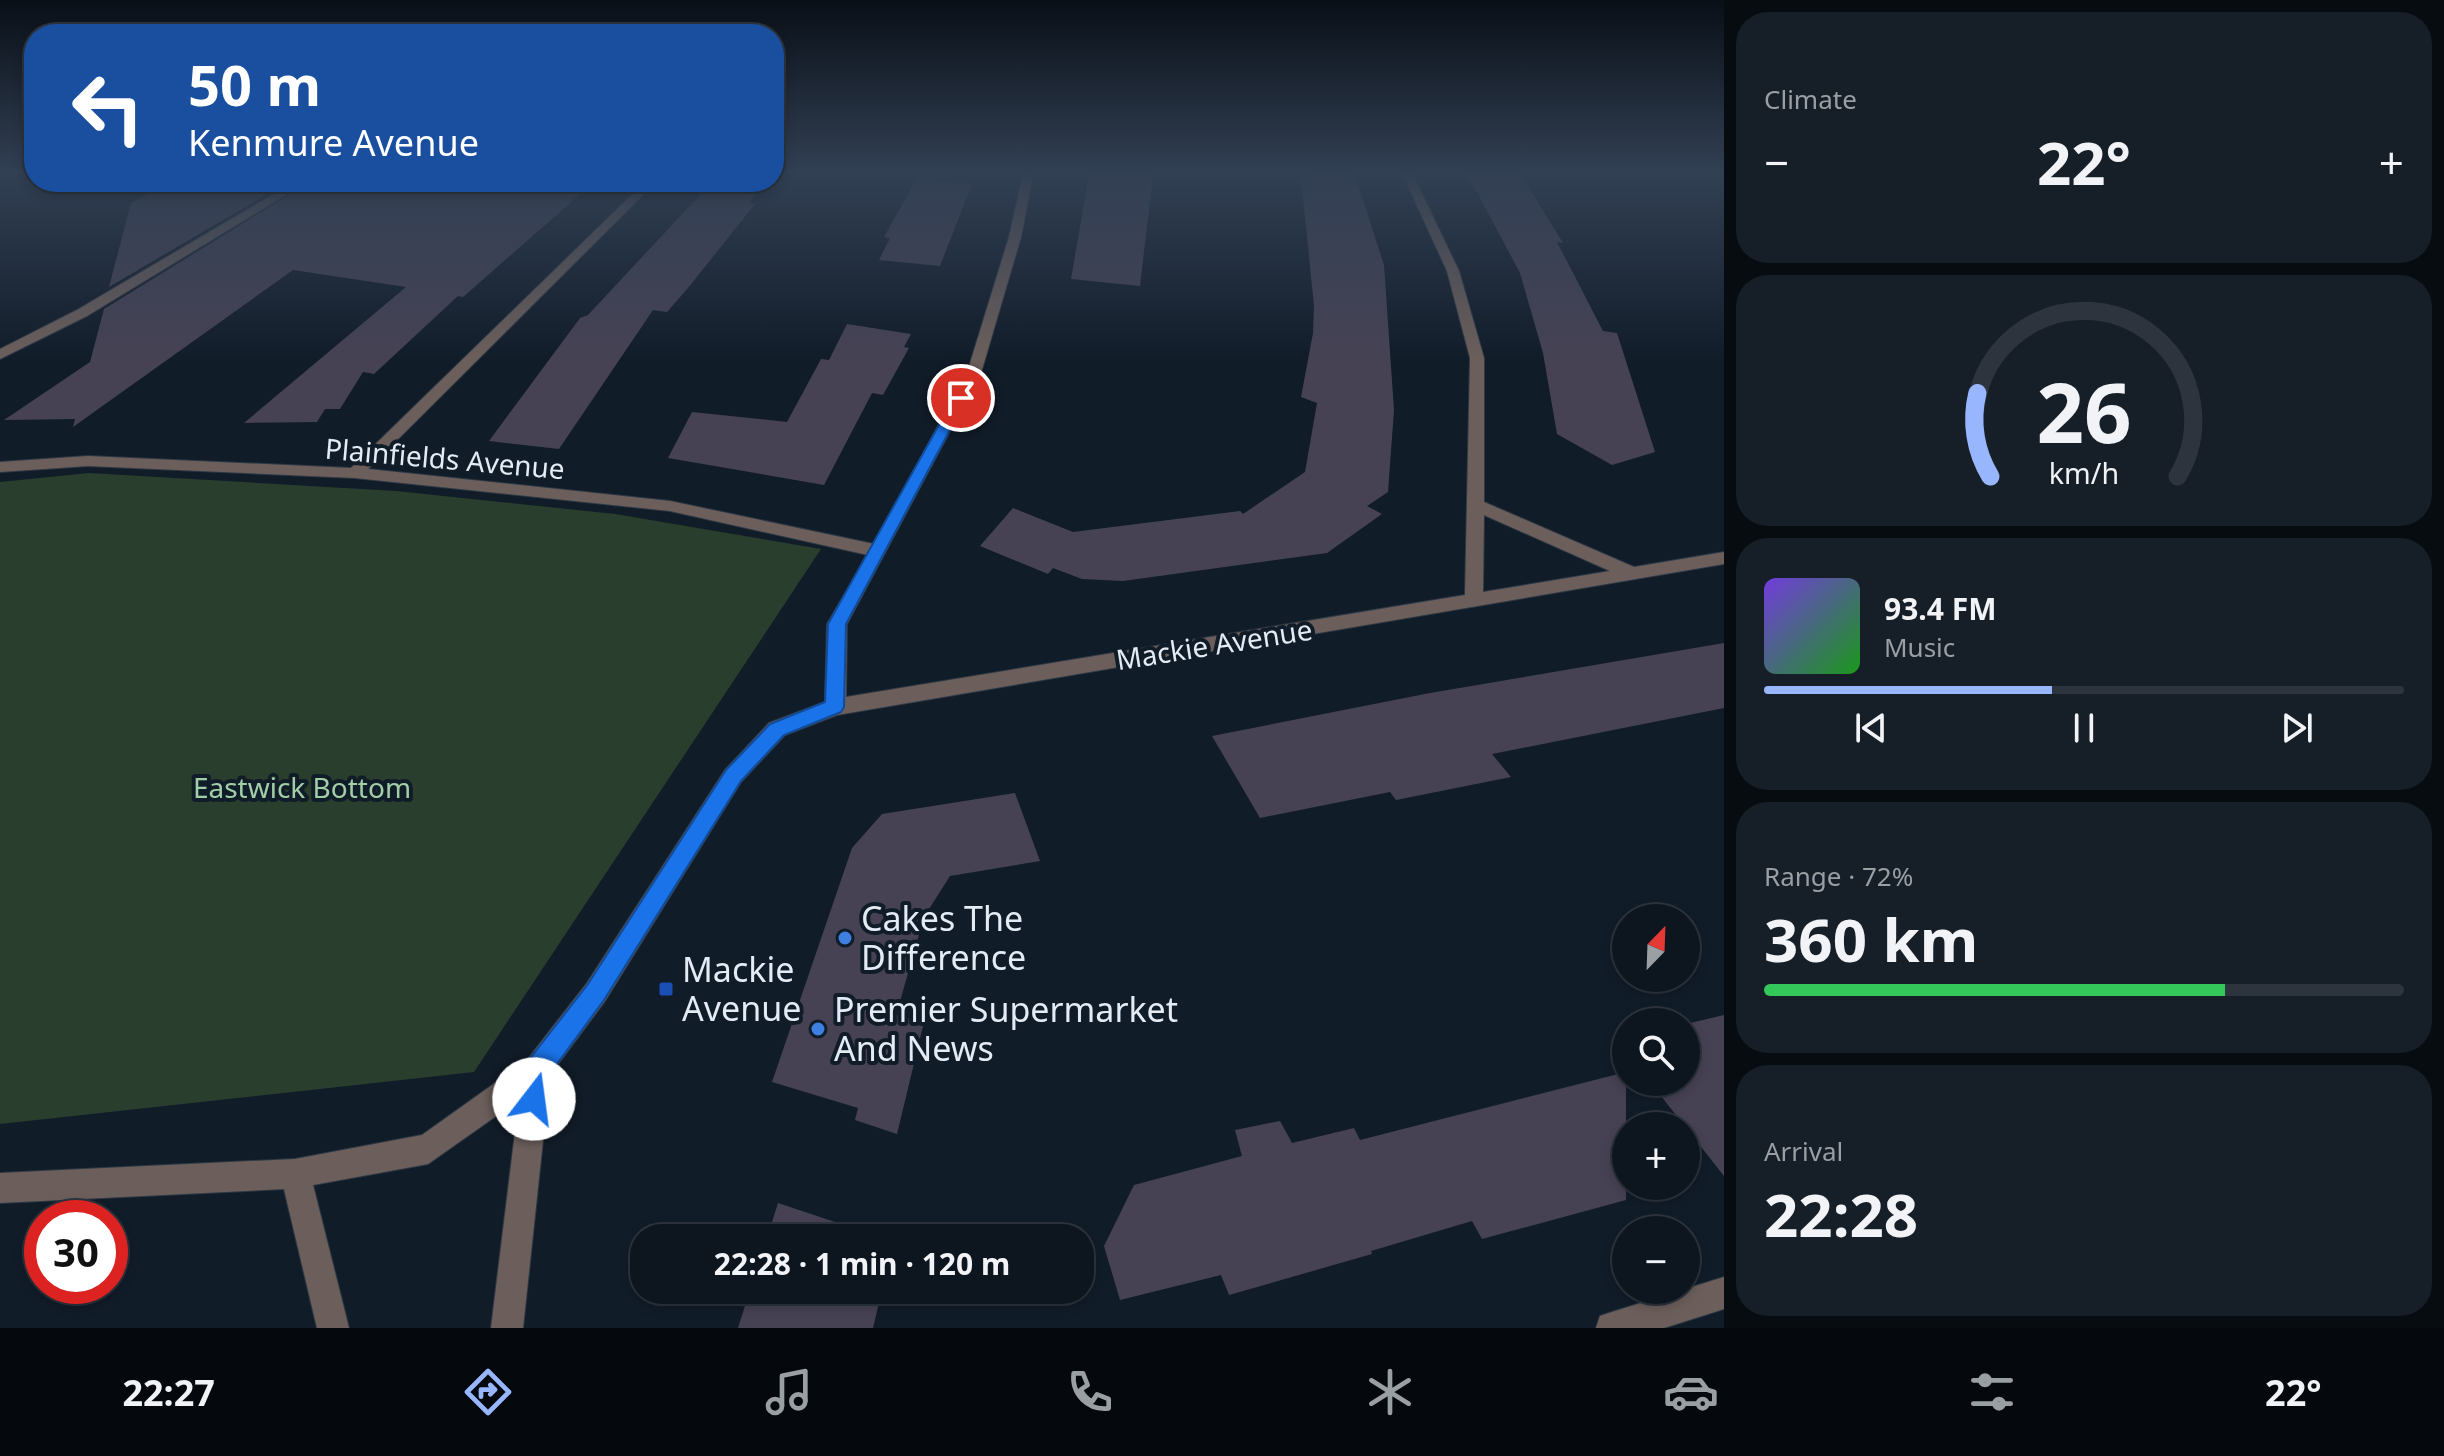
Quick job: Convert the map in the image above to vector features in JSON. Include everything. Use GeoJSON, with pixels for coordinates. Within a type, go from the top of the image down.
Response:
{"type":"FeatureCollection","features":[{"type":"Feature","properties":{"kind":"street"},"geometry":{"type":"LineString","coordinates":[[0,355],[95,305],[209,237]]}},
{"type":"Feature","properties":{"kind":"street"},"geometry":{"type":"LineString","coordinates":[[355,473],[595,237]]}},
{"type":"Feature","properties":{"kind":"street"},"geometry":{"type":"LineString","coordinates":[[835,707],[837,624],[974,373],[1015,237]]}},
{"type":"Feature","properties":{"kind":"street"},"geometry":{"type":"LineString","coordinates":[[1437,237],[1453,271],[1477,358],[1474,600]]}},
{"type":"Feature","properties":{"kind":"street","name":"Plainfields Avenue"},"geometry":{"type":"LineString","coordinates":[[0,467],[88,461],[355,473],[670,506],[879,551]]}},
{"type":"Feature","properties":{"kind":"street"},"geometry":{"type":"LineString","coordinates":[[1474,504],[1631,573]]}},
{"type":"Feature","properties":{"kind":"street","name":"Mackie Avenue"},"geometry":{"type":"LineString","coordinates":[[0,1188],[295,1174],[428,1149],[537,1070],[596,992],[733,776],[777,729],[835,707],[1724,558]]}},
{"type":"Feature","properties":{"kind":"street"},"geometry":{"type":"LineString","coordinates":[[507,1328],[537,1070]]}},
{"type":"Feature","properties":{"kind":"street"},"geometry":{"type":"LineString","coordinates":[[295,1174],[333,1328]]}},
{"type":"Feature","properties":{"kind":"street"},"geometry":{"type":"LineString","coordinates":[[1612,1328],[1724,1293]]}},
{"type":"Feature","properties":{"kind":"green space","name":"Eastwick Bottom"},"geometry":{"type":"Polygon","coordinates":[[[89,473],[396,491],[615,514],[821,549],[474,1072],[0,1124],[0,482],[89,473]]]}},
{"type":"Feature","properties":{"kind":"building"},"geometry":{"type":"Polygon","coordinates":[[[122,237],[194,237],[109,287],[122,237]]]}},
{"type":"Feature","properties":{"kind":"building"},"geometry":{"type":"Polygon","coordinates":[[[221,237],[531,237],[463,297],[458,296],[374,374],[363,372],[340,409],[325,409],[317,422],[244,423],[406,287],[293,270],[73,427],[75,419],[4,420],[90,362],[104,309],[221,237]]]}},
{"type":"Feature","properties":{"kind":"building"},"geometry":{"type":"Polygon","coordinates":[[[661,237],[729,237],[667,312],[653,310],[559,449],[489,441],[580,318],[588,315],[661,237]]]}},
{"type":"Feature","properties":{"kind":"building"},"geometry":{"type":"Polygon","coordinates":[[[884,237],[951,237],[940,266],[879,260],[890,238],[884,237]]]}},
{"type":"Feature","properties":{"kind":"building"},"geometry":{"type":"Polygon","coordinates":[[[1078,237],[1146,237],[1140,286],[1071,279],[1078,237]]]}},
{"type":"Feature","properties":{"kind":"building"},"geometry":{"type":"Polygon","coordinates":[[[1307,237],[1375,237],[1384,265],[1394,410],[1388,492],[1367,506],[1382,514],[1327,553],[1123,581],[1082,579],[1053,568],[1048,574],[980,546],[1013,508],[1073,532],[1240,511],[1243,514],[1305,472],[1317,403],[1301,397],[1313,333],[1314,306],[1307,237]]]}},
{"type":"Feature","properties":{"kind":"building"},"geometry":{"type":"Polygon","coordinates":[[[1501,237],[1559,237],[1563,243],[1557,242],[1603,331],[1617,333],[1655,452],[1612,465],[1557,434],[1543,353],[1520,273],[1501,237]]]}},
{"type":"Feature","properties":{"kind":"building"},"geometry":{"type":"Polygon","coordinates":[[[847,324],[911,334],[904,347],[909,348],[883,395],[872,393],[824,485],[668,458],[692,412],[787,422],[821,359],[829,360],[847,324]]]}},
{"type":"Feature","properties":{"kind":"building"},"geometry":{"type":"Polygon","coordinates":[[[1724,643],[1724,708],[1492,754],[1511,777],[1396,800],[1390,792],[1260,818],[1212,736],[1430,693],[1724,643]]]}},
{"type":"Feature","properties":{"kind":"building"},"geometry":{"type":"Polygon","coordinates":[[[1015,793],[1040,861],[950,876],[924,917],[899,1005],[893,1014],[924,1022],[897,1134],[855,1120],[858,1108],[772,1082],[852,848],[882,814],[1015,793]]]}},
{"type":"Feature","properties":{"kind":"building"},"geometry":{"type":"Polygon","coordinates":[[[1724,1015],[1724,1176],[1700,1146],[1700,1112],[1674,1112],[1661,1096],[1700,1096],[1700,1021],[1724,1015]]]}},
{"type":"Feature","properties":{"kind":"building"},"geometry":{"type":"Polygon","coordinates":[[[1612,1076],[1612,1096],[1626,1096],[1626,1112],[1612,1112],[1612,1200],[1626,1200],[1482,1239],[1472,1221],[1371,1251],[1372,1254],[1229,1295],[1221,1275],[1120,1300],[1104,1246],[1134,1185],[1242,1156],[1235,1130],[1280,1121],[1292,1143],[1354,1128],[1360,1140],[1612,1076]]]}},
{"type":"Feature","properties":{"kind":"building"},"geometry":{"type":"Polygon","coordinates":[[[778,1203],[841,1224],[771,1224],[778,1203]]]}},
{"type":"Feature","properties":{"kind":"building"},"geometry":{"type":"Polygon","coordinates":[[[746,1304],[879,1304],[873,1328],[738,1328],[746,1304]]]}},
{"type":"Feature","properties":{"kind":"place","name":"Cakes The Difference"},"geometry":{"type":"Point","coordinates":[845,938]}},
{"type":"Feature","properties":{"kind":"place","name":"Mackie Avenue"},"geometry":{"type":"Point","coordinates":[666,989]}},
{"type":"Feature","properties":{"kind":"place","name":"Premier Supermarket And News"},"geometry":{"type":"Point","coordinates":[818,1029]}},
{"type":"Feature","properties":{"kind":"route"},"geometry":{"type":"LineString","coordinates":[[534,1099],[537,1070],[596,992],[733,776],[777,729],[835,707],[837,624],[961,398]]}}]}
